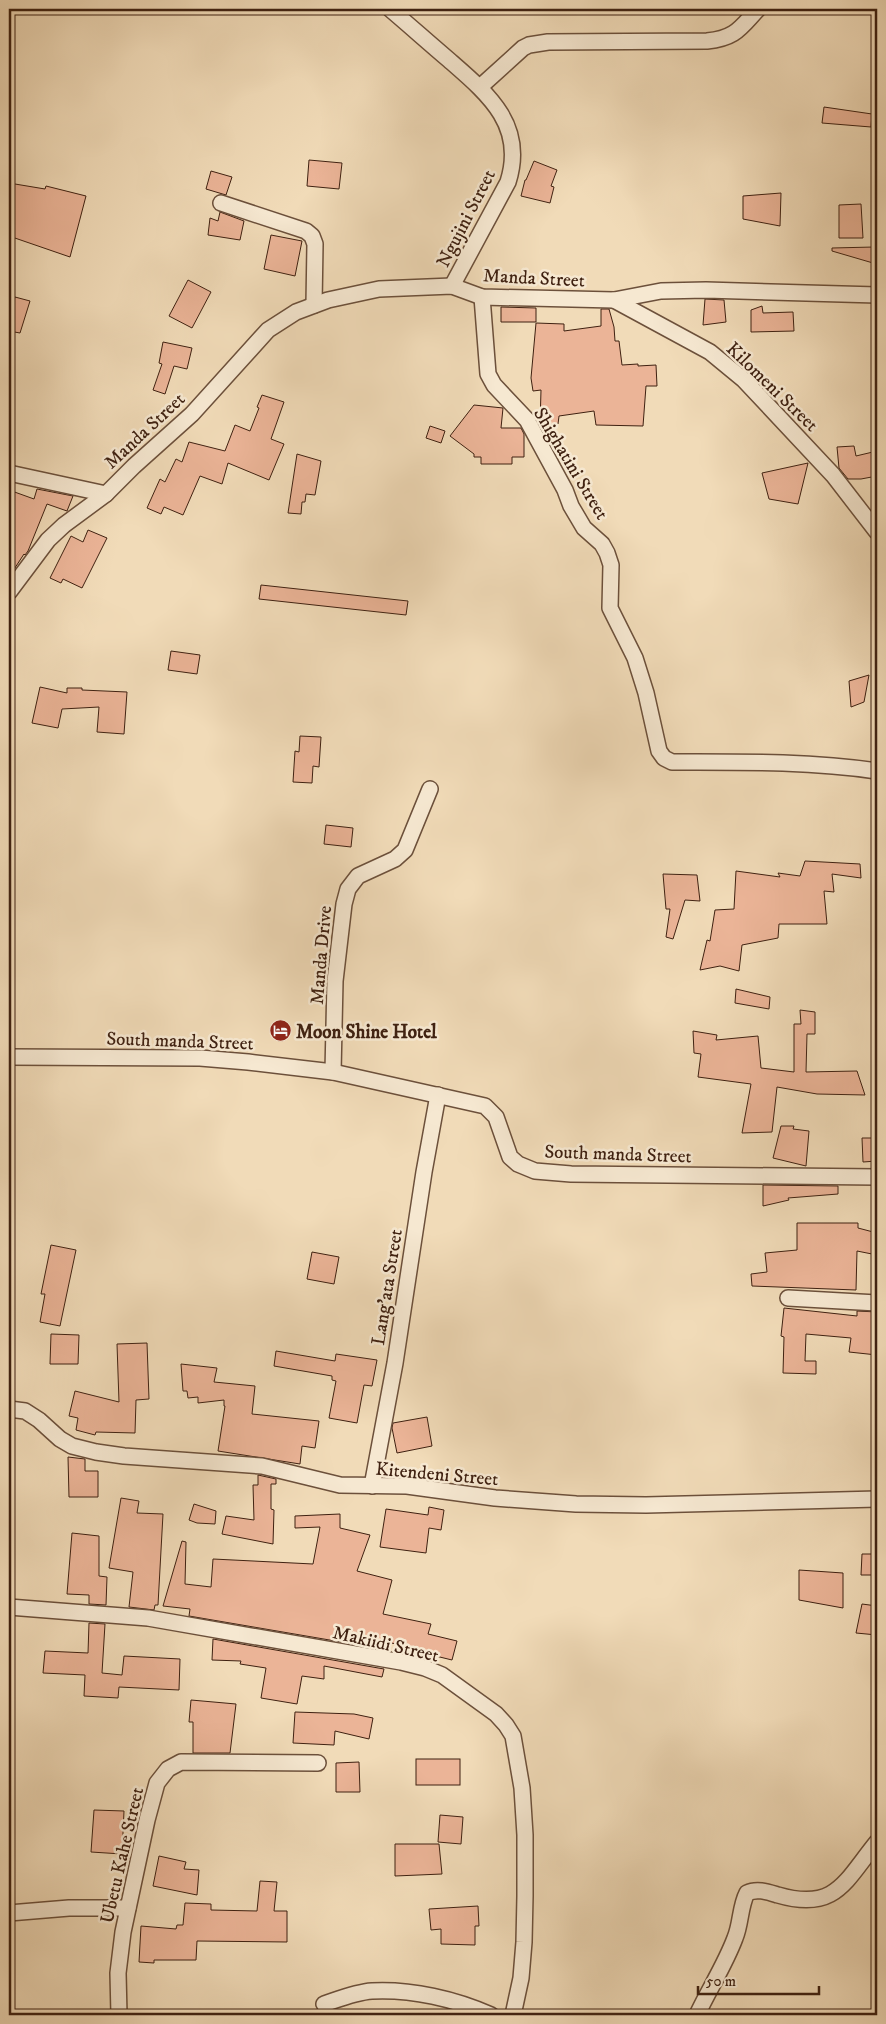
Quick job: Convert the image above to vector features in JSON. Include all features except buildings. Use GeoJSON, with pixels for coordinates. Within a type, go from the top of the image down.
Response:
{"type":"FeatureCollection","features":[{"type":"Feature","properties":{"kind":"street","name":"Ngujini Street"},"geometry":{"type":"LineString","coordinates":[[390,9],[480,87],[505,119],[513,148],[512,167],[508,182],[452,286]]}},
{"type":"Feature","properties":{"kind":"street"},"geometry":{"type":"LineString","coordinates":[[480,87],[523,48],[529,45],[548,42],[708,41],[722,39],[740,30],[758,9]]}},
{"type":"Feature","properties":{"kind":"street"},"geometry":{"type":"LineString","coordinates":[[221,203],[306,231],[312,236],[315,244],[314,305]]}},
{"type":"Feature","properties":{"kind":"street","name":"Manda Street"},"geometry":{"type":"LineString","coordinates":[[9,592],[48,540],[64,525],[106,494],[192,414],[268,330],[296,312],[328,300],[379,289],[452,286],[482,297],[614,300],[661,291],[697,290],[877,295]]}},
{"type":"Feature","properties":{"kind":"street","name":"Shighatini Street"},"geometry":{"type":"LineString","coordinates":[[482,297],[488,374],[494,385],[527,420],[584,528],[602,544],[607,553],[611,565],[610,608],[635,658],[646,693],[659,751],[664,758],[672,762],[781,763],[845,766],[877,771]]}},
{"type":"Feature","properties":{"kind":"street","name":"Kilomeni Street"},"geometry":{"type":"LineString","coordinates":[[614,300],[710,352],[744,380],[833,475],[877,532]]}},
{"type":"Feature","properties":{"kind":"street"},"geometry":{"type":"LineString","coordinates":[[9,473],[106,494]]}},
{"type":"Feature","properties":{"kind":"street","name":"Manda Drive"},"geometry":{"type":"LineString","coordinates":[[333,1072],[335,981],[344,904],[348,889],[358,876],[395,858],[405,850],[430,789]]}},
{"type":"Feature","properties":{"kind":"street","name":"South manda Street"},"geometry":{"type":"LineString","coordinates":[[9,1057],[200,1058],[333,1072],[479,1104],[491,1110],[496,1117],[510,1157],[518,1164],[535,1170],[571,1174],[877,1178]]}},
{"type":"Feature","properties":{"kind":"street","name":"Lang'ata Street"},"geometry":{"type":"LineString","coordinates":[[372,1486],[395,1362],[422,1181],[438,1095]]}},
{"type":"Feature","properties":{"kind":"street"},"geometry":{"type":"LineString","coordinates":[[788,1298],[877,1303]]}},
{"type":"Feature","properties":{"kind":"street","name":"Kitendeni Street"},"geometry":{"type":"LineString","coordinates":[[9,1409],[25,1412],[32,1416],[60,1439],[72,1446],[96,1452],[124,1456],[262,1466],[340,1485],[407,1486],[478,1496],[576,1504],[646,1505],[877,1498]]}},
{"type":"Feature","properties":{"kind":"street","name":"Makiidi Street"},"geometry":{"type":"LineString","coordinates":[[9,1607],[148,1618],[401,1662],[425,1668],[442,1675],[496,1714],[513,1736],[522,1788],[525,1835],[522,1978],[513,2015]]}},
{"type":"Feature","properties":{"kind":"street","name":"Ubetu Kahe Street"},"geometry":{"type":"LineString","coordinates":[[119,2015],[118,1973],[122,1932],[157,1783],[168,1769],[181,1762],[318,1763]]}},
{"type":"Feature","properties":{"kind":"street"},"geometry":{"type":"LineString","coordinates":[[697,2015],[733,1944],[739,1929],[744,1898],[747,1893],[755,1890],[800,1900],[815,1900],[829,1896],[840,1889],[877,1842]]}},
{"type":"Feature","properties":{"kind":"street"},"geometry":{"type":"LineString","coordinates":[[9,1913],[69,1908],[128,1908]]}},
{"type":"Feature","properties":{"kind":"street"},"geometry":{"type":"LineString","coordinates":[[324,2004],[370,1991],[398,1991],[441,1998],[491,2015]]}},
{"type":"Feature","properties":{"kind":"place","name":"Moon Shine Hotel"},"geometry":{"type":"Point","coordinates":[280,1031]}}]}
